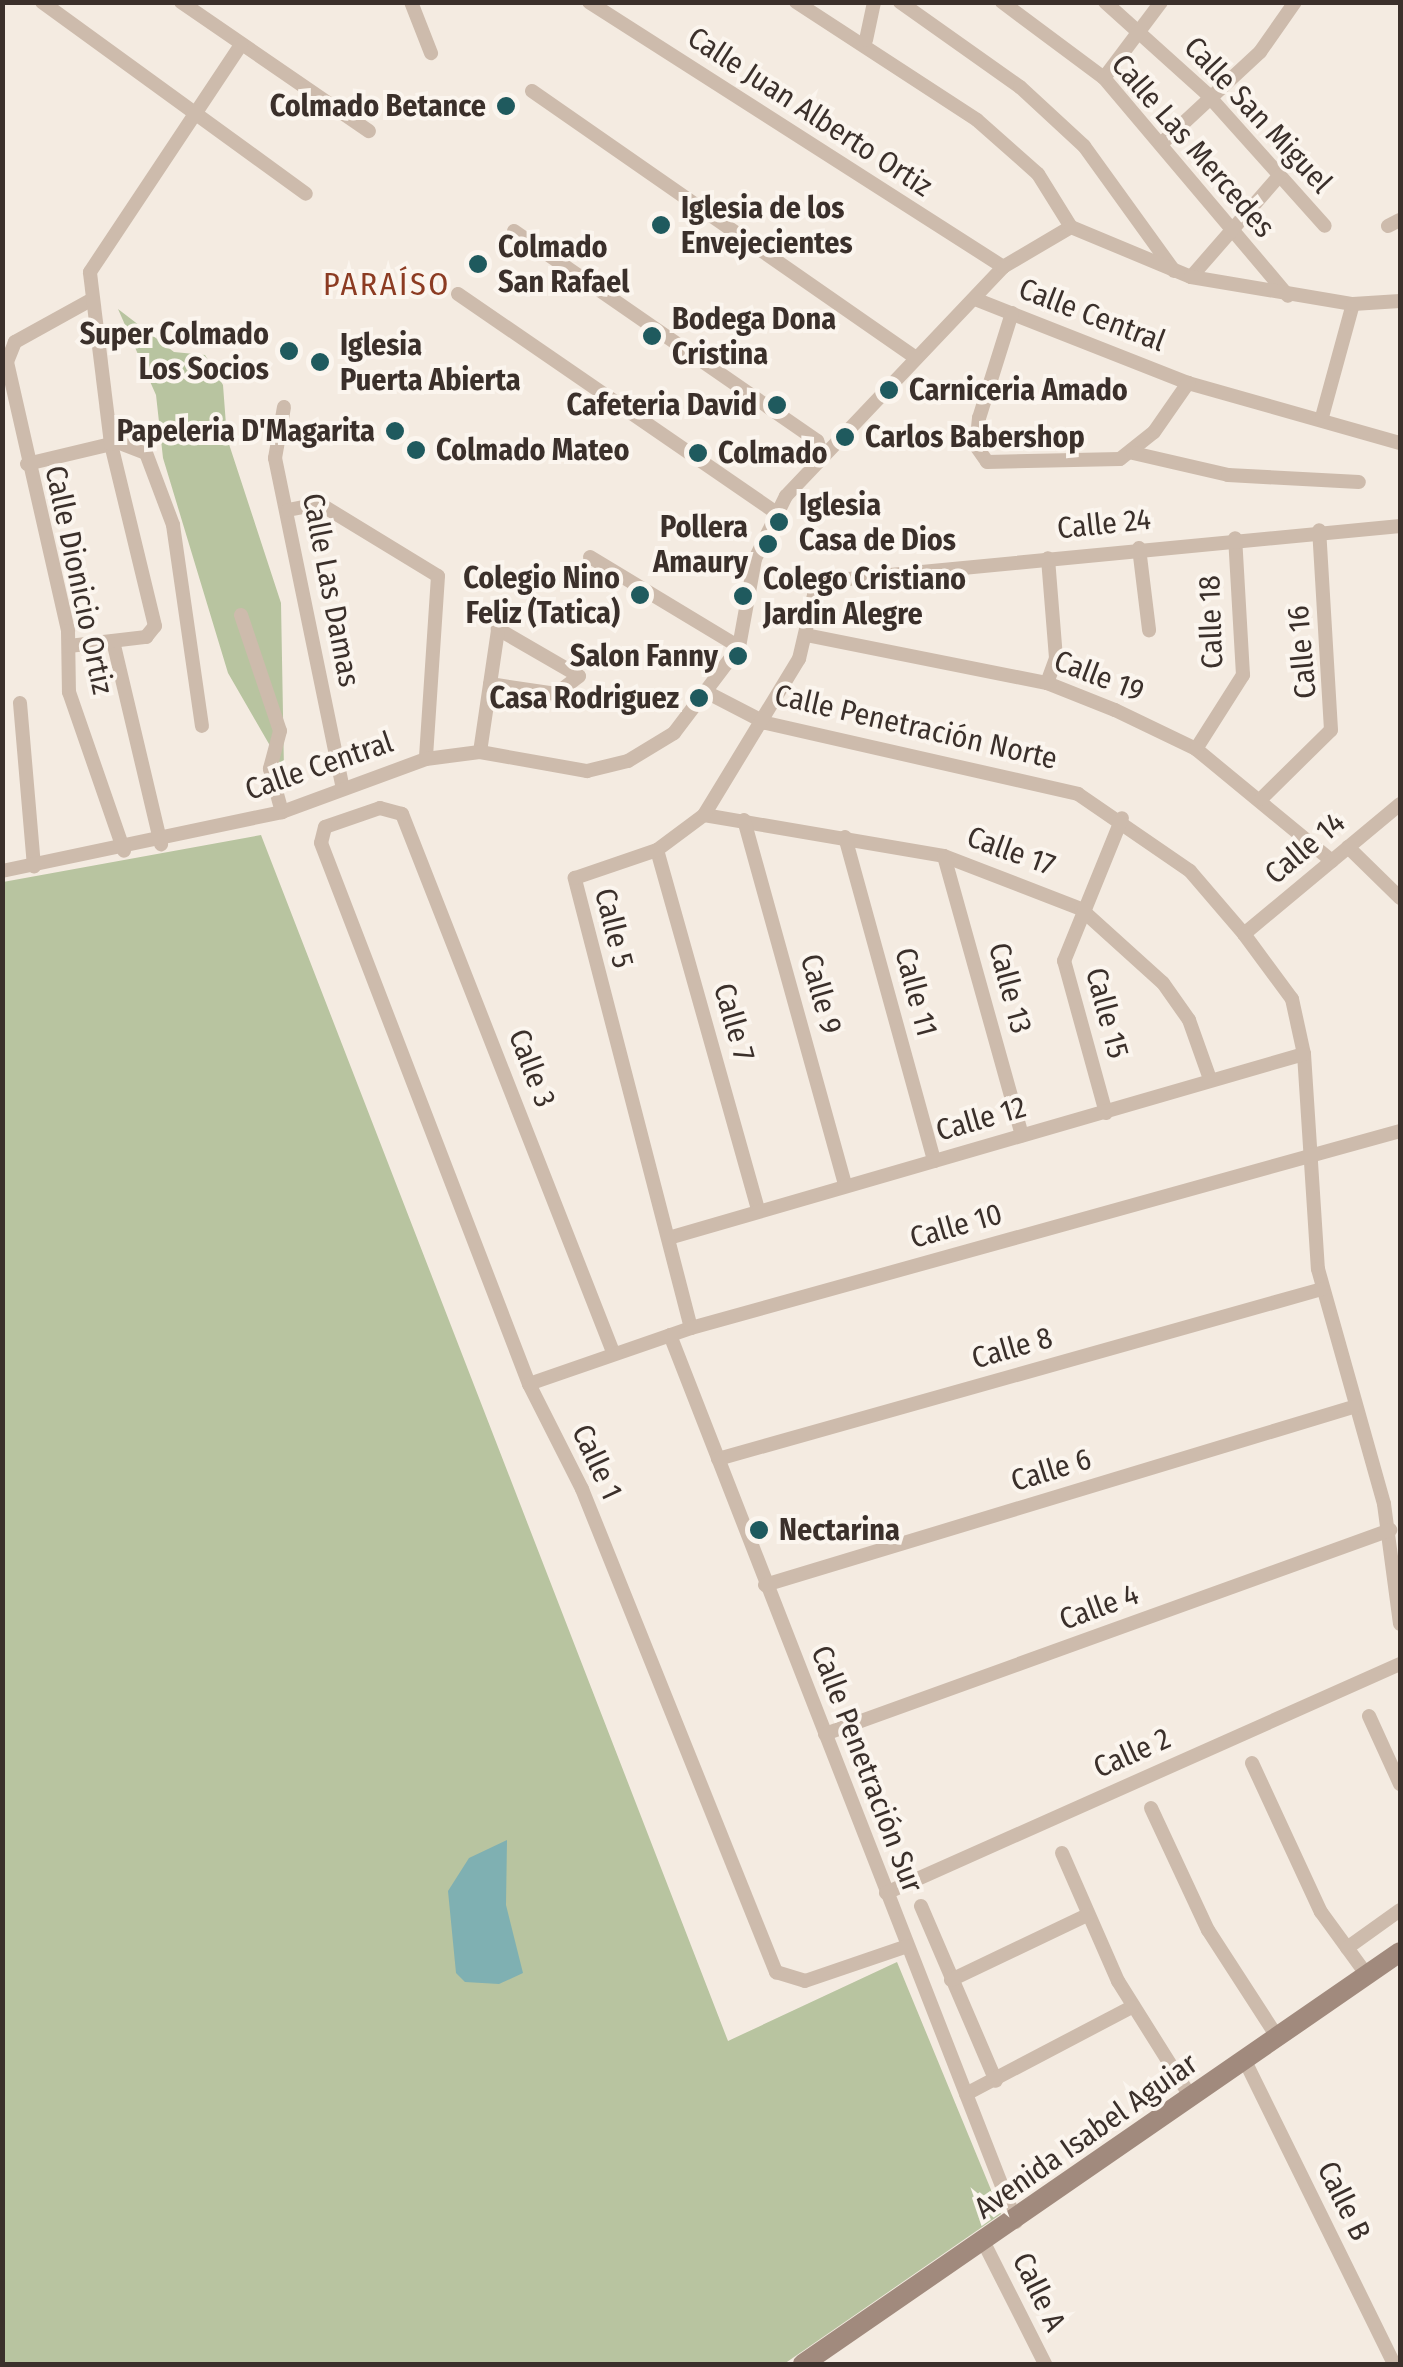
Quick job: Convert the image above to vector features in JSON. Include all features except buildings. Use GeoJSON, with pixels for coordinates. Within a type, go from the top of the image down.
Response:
{"type":"FeatureCollection","features":[{"type":"Feature","properties":{"kind":"main road","name":"Avenida Isabel Aguiar"},"geometry":{"type":"LineString","coordinates":[[803,2364],[1016,2222],[1400,1952]]}},
{"type":"Feature","properties":{"kind":"street"},"geometry":{"type":"LineString","coordinates":[[42,2],[306,194]]}},
{"type":"Feature","properties":{"kind":"street"},"geometry":{"type":"LineString","coordinates":[[181,2],[370,131]]}},
{"type":"Feature","properties":{"kind":"street"},"geometry":{"type":"LineString","coordinates":[[411,2],[432,53]]}},
{"type":"Feature","properties":{"kind":"street","name":"Calle Juan Alberto Ortiz"},"geometry":{"type":"LineString","coordinates":[[589,2],[1003,267]]}},
{"type":"Feature","properties":{"kind":"street"},"geometry":{"type":"LineString","coordinates":[[796,2],[866,40],[1038,174],[1071,227],[1191,276],[1289,296],[1353,304],[1400,301]]}},
{"type":"Feature","properties":{"kind":"street"},"geometry":{"type":"LineString","coordinates":[[866,40],[874,2]]}},
{"type":"Feature","properties":{"kind":"street"},"geometry":{"type":"LineString","coordinates":[[900,2],[1020,87],[1084,146],[1174,270]]}},
{"type":"Feature","properties":{"kind":"street","name":"Calle Las Mercedes"},"geometry":{"type":"LineString","coordinates":[[1002,2],[1104,78],[1162,142],[1230,232],[1289,296]]}},
{"type":"Feature","properties":{"kind":"street","name":"Calle San Miguel"},"geometry":{"type":"LineString","coordinates":[[1106,2],[1206,94],[1325,226]]}},
{"type":"Feature","properties":{"kind":"street"},"geometry":{"type":"LineString","coordinates":[[1104,78],[1161,2]]}},
{"type":"Feature","properties":{"kind":"street"},"geometry":{"type":"LineString","coordinates":[[1162,142],[1206,94],[1260,52],[1295,2]]}},
{"type":"Feature","properties":{"kind":"street"},"geometry":{"type":"LineString","coordinates":[[69,646],[146,637],[155,626],[112,442],[89,300],[90,272],[241,44]]}},
{"type":"Feature","properties":{"kind":"street"},"geometry":{"type":"LineString","coordinates":[[532,92],[915,357]]}},
{"type":"Feature","properties":{"kind":"street"},"geometry":{"type":"LineString","coordinates":[[1191,276],[1280,175]]}},
{"type":"Feature","properties":{"kind":"street"},"geometry":{"type":"LineString","coordinates":[[976,298],[1003,267],[1071,227]]}},
{"type":"Feature","properties":{"kind":"street"},"geometry":{"type":"LineString","coordinates":[[514,230],[817,441],[822,454]]}},
{"type":"Feature","properties":{"kind":"street"},"geometry":{"type":"LineString","coordinates":[[458,294],[777,514]]}},
{"type":"Feature","properties":{"kind":"street","name":"Calle Central"},"geometry":{"type":"LineString","coordinates":[[2,871],[161,844],[282,812],[342,785],[426,760],[480,752],[561,769],[610,767],[674,733],[710,694],[739,647],[756,559],[777,514],[822,454],[976,298],[1188,382],[1400,443]]}},
{"type":"Feature","properties":{"kind":"street","name":"Calle Dionicio Ortiz"},"geometry":{"type":"LineString","coordinates":[[89,300],[9,350],[27,464],[69,646],[69,692],[124,851]]}},
{"type":"Feature","properties":{"kind":"street"},"geometry":{"type":"LineString","coordinates":[[1322,418],[1353,304]]}},
{"type":"Feature","properties":{"kind":"street"},"geometry":{"type":"LineString","coordinates":[[1012,314],[979,418],[980,456],[999,466],[1134,454],[1228,475],[1358,482]]}},
{"type":"Feature","properties":{"kind":"street"},"geometry":{"type":"LineString","coordinates":[[1134,454],[1188,382]]}},
{"type":"Feature","properties":{"kind":"street","name":"Calle Las Damas"},"geometry":{"type":"LineString","coordinates":[[284,407],[275,458],[342,785]]}},
{"type":"Feature","properties":{"kind":"street"},"geometry":{"type":"LineString","coordinates":[[27,464],[112,442],[146,453],[173,525],[202,726]]}},
{"type":"Feature","properties":{"kind":"street"},"geometry":{"type":"LineString","coordinates":[[288,510],[320,504],[438,576],[426,760]]}},
{"type":"Feature","properties":{"kind":"street","name":"Calle 24"},"geometry":{"type":"LineString","coordinates":[[817,582],[1235,538],[1399,526]]}},
{"type":"Feature","properties":{"kind":"street","name":"Calle 16"},"geometry":{"type":"LineString","coordinates":[[1262,799],[1332,730],[1319,530]]}},
{"type":"Feature","properties":{"kind":"street","name":"Calle 18"},"geometry":{"type":"LineString","coordinates":[[1196,750],[1243,676],[1235,538]]}},
{"type":"Feature","properties":{"kind":"street"},"geometry":{"type":"LineString","coordinates":[[1140,548],[1148,630]]}},
{"type":"Feature","properties":{"kind":"street"},"geometry":{"type":"LineString","coordinates":[[590,557],[739,647]]}},
{"type":"Feature","properties":{"kind":"street"},"geometry":{"type":"LineString","coordinates":[[1047,683],[1056,658],[1048,558]]}},
{"type":"Feature","properties":{"kind":"street","name":"Calle 5"},"geometry":{"type":"LineString","coordinates":[[691,1328],[672,1237],[573,892],[585,868],[657,850],[704,814],[766,722],[806,634],[817,582]]}},
{"type":"Feature","properties":{"kind":"street"},"geometry":{"type":"LineString","coordinates":[[480,752],[501,610]]}},
{"type":"Feature","properties":{"kind":"street"},"geometry":{"type":"LineString","coordinates":[[241,615],[280,731],[270,769],[282,812]]}},
{"type":"Feature","properties":{"kind":"street"},"geometry":{"type":"LineString","coordinates":[[490,684],[556,694],[580,676],[498,629]]}},
{"type":"Feature","properties":{"kind":"street","name":"Calle 19"},"geometry":{"type":"LineString","coordinates":[[806,634],[1047,683],[1196,750],[1262,799],[1332,861]]}},
{"type":"Feature","properties":{"kind":"street"},"geometry":{"type":"LineString","coordinates":[[113,641],[161,844]]}},
{"type":"Feature","properties":{"kind":"street","name":"Calle Penetración Norte"},"geometry":{"type":"LineString","coordinates":[[710,694],[766,722],[974,764],[1078,794],[1122,818],[1190,871],[1244,934],[1292,999],[1304,1054],[1322,1289],[1390,1530],[1400,1624]]}},
{"type":"Feature","properties":{"kind":"street"},"geometry":{"type":"LineString","coordinates":[[20,703],[34,866]]}},
{"type":"Feature","properties":{"kind":"street","name":"Calle 14"},"geometry":{"type":"LineString","coordinates":[[1244,934],[1400,804]]}},
{"type":"Feature","properties":{"kind":"street","name":"Calle 1"},"geometry":{"type":"LineString","coordinates":[[396,807],[326,827],[322,843],[529,1384],[582,1489],[776,1972],[805,1981],[906,1946]]}},
{"type":"Feature","properties":{"kind":"street","name":"Calle 3"},"geometry":{"type":"LineString","coordinates":[[396,807],[613,1352]]}},
{"type":"Feature","properties":{"kind":"street","name":"Calle 17"},"geometry":{"type":"LineString","coordinates":[[704,814],[944,856],[1081,909],[1163,983],[1189,1020],[1210,1080]]}},
{"type":"Feature","properties":{"kind":"street","name":"Calle 15"},"geometry":{"type":"LineString","coordinates":[[1106,1114],[1064,961],[1081,909],[1122,818]]}},
{"type":"Feature","properties":{"kind":"street","name":"Calle 9"},"geometry":{"type":"LineString","coordinates":[[744,820],[846,1183]]}},
{"type":"Feature","properties":{"kind":"street","name":"Calle 11"},"geometry":{"type":"LineString","coordinates":[[845,837],[934,1161]]}},
{"type":"Feature","properties":{"kind":"street"},"geometry":{"type":"LineString","coordinates":[[1348,847],[1400,898]]}},
{"type":"Feature","properties":{"kind":"street","name":"Calle 7"},"geometry":{"type":"LineString","coordinates":[[657,850],[758,1210]]}},
{"type":"Feature","properties":{"kind":"street","name":"Calle 13"},"geometry":{"type":"LineString","coordinates":[[944,856],[1022,1135]]}},
{"type":"Feature","properties":{"kind":"street","name":"Calle 12"},"geometry":{"type":"LineString","coordinates":[[672,1237],[846,1183],[1106,1114],[1304,1054]]}},
{"type":"Feature","properties":{"kind":"street","name":"Calle 10"},"geometry":{"type":"LineString","coordinates":[[529,1384],[670,1334],[1400,1131]]}},
{"type":"Feature","properties":{"kind":"street","name":"Calle 8"},"geometry":{"type":"LineString","coordinates":[[718,1459],[1322,1289]]}},
{"type":"Feature","properties":{"kind":"street","name":"Calle Penetración Sur"},"geometry":{"type":"LineString","coordinates":[[670,1334],[1016,2222]]}},
{"type":"Feature","properties":{"kind":"street","name":"Calle 6"},"geometry":{"type":"LineString","coordinates":[[765,1585],[1353,1408]]}},
{"type":"Feature","properties":{"kind":"street","name":"Calle 4"},"geometry":{"type":"LineString","coordinates":[[826,1734],[1390,1530]]}},
{"type":"Feature","properties":{"kind":"street","name":"Calle 2"},"geometry":{"type":"LineString","coordinates":[[886,1893],[1400,1664]]}},
{"type":"Feature","properties":{"kind":"street"},"geometry":{"type":"LineString","coordinates":[[1370,1716],[1400,1784]]}},
{"type":"Feature","properties":{"kind":"street"},"geometry":{"type":"LineString","coordinates":[[1252,1763],[1304,1879],[1368,1975]]}},
{"type":"Feature","properties":{"kind":"street"},"geometry":{"type":"LineString","coordinates":[[1151,1808],[1208,1930],[1278,2038]]}},
{"type":"Feature","properties":{"kind":"street"},"geometry":{"type":"LineString","coordinates":[[1062,1853],[1132,2007],[1192,2098]]}},
{"type":"Feature","properties":{"kind":"street"},"geometry":{"type":"LineString","coordinates":[[921,1906],[996,2081]]}},
{"type":"Feature","properties":{"kind":"street"},"geometry":{"type":"LineString","coordinates":[[1347,1948],[1400,1910]]}},
{"type":"Feature","properties":{"kind":"street"},"geometry":{"type":"LineString","coordinates":[[951,1980],[1088,1915]]}},
{"type":"Feature","properties":{"kind":"street"},"geometry":{"type":"LineString","coordinates":[[966,2094],[1132,2007]]}},
{"type":"Feature","properties":{"kind":"street","name":"Calle B"},"geometry":{"type":"LineString","coordinates":[[1245,2061],[1394,2364]]}},
{"type":"Feature","properties":{"kind":"street","name":"Calle A"},"geometry":{"type":"LineString","coordinates":[[984,2243],[1045,2364]]}},
{"type":"Feature","properties":{"kind":"green space"},"geometry":{"type":"Polygon","coordinates":[[[118,309],[174,352],[205,355],[223,385],[227,438],[281,603],[284,770],[228,673],[163,458],[156,395],[118,309]]]}},
{"type":"Feature","properties":{"kind":"green space"},"geometry":{"type":"Polygon","coordinates":[[[261,835],[728,2041],[897,1962],[1001,2214],[784,2364],[3,2364],[3,882],[261,835]]]}},
{"type":"Feature","properties":{"kind":"water"},"geometry":{"type":"Polygon","coordinates":[[[507,1840],[506,1905],[523,1973],[499,1984],[465,1982],[456,1973],[448,1891],[469,1858],[507,1840]]]}},
{"type":"Feature","properties":{"kind":"place","name":"Colmado Betance"},"geometry":{"type":"Point","coordinates":[506,106]}},
{"type":"Feature","properties":{"kind":"place","name":"Iglesia de los Envejecientes"},"geometry":{"type":"Point","coordinates":[661,225]}},
{"type":"Feature","properties":{"kind":"place","name":"Colmado San Rafael"},"geometry":{"type":"Point","coordinates":[478,264]}},
{"type":"Feature","properties":{"kind":"place","name":"Bodega Dona Cristina"},"geometry":{"type":"Point","coordinates":[652,336]}},
{"type":"Feature","properties":{"kind":"place","name":"Super Colmado Los Socios"},"geometry":{"type":"Point","coordinates":[289,351]}},
{"type":"Feature","properties":{"kind":"place","name":"Iglesia Puerta Abierta"},"geometry":{"type":"Point","coordinates":[320,362]}},
{"type":"Feature","properties":{"kind":"place","name":"Carniceria Amado"},"geometry":{"type":"Point","coordinates":[889,390]}},
{"type":"Feature","properties":{"kind":"place","name":"Cafeteria David"},"geometry":{"type":"Point","coordinates":[777,405]}},
{"type":"Feature","properties":{"kind":"place","name":"Papeleria D'Magarita"},"geometry":{"type":"Point","coordinates":[395,431]}},
{"type":"Feature","properties":{"kind":"place","name":"Carlos Babershop"},"geometry":{"type":"Point","coordinates":[845,437]}},
{"type":"Feature","properties":{"kind":"place","name":"Colmado Mateo"},"geometry":{"type":"Point","coordinates":[416,450]}},
{"type":"Feature","properties":{"kind":"place","name":"Colmado"},"geometry":{"type":"Point","coordinates":[698,453]}},
{"type":"Feature","properties":{"kind":"place","name":"Iglesia Casa de Dios"},"geometry":{"type":"Point","coordinates":[779,522]}},
{"type":"Feature","properties":{"kind":"place","name":"Pollera Amaury"},"geometry":{"type":"Point","coordinates":[768,544]}},
{"type":"Feature","properties":{"kind":"place","name":"Colegio Nino Feliz (Tatica)"},"geometry":{"type":"Point","coordinates":[640,595]}},
{"type":"Feature","properties":{"kind":"place","name":"Colego Cristiano Jardin Alegre"},"geometry":{"type":"Point","coordinates":[743,596]}},
{"type":"Feature","properties":{"kind":"place","name":"Salon Fanny"},"geometry":{"type":"Point","coordinates":[738,656]}},
{"type":"Feature","properties":{"kind":"place","name":"Casa Rodriguez"},"geometry":{"type":"Point","coordinates":[699,698]}},
{"type":"Feature","properties":{"kind":"place","name":"Nectarina"},"geometry":{"type":"Point","coordinates":[759,1530]}},
{"type":"Feature","properties":{"kind":"district","name":"PARAÍSO"},"geometry":{"type":"Point","coordinates":[387,284]}}]}
